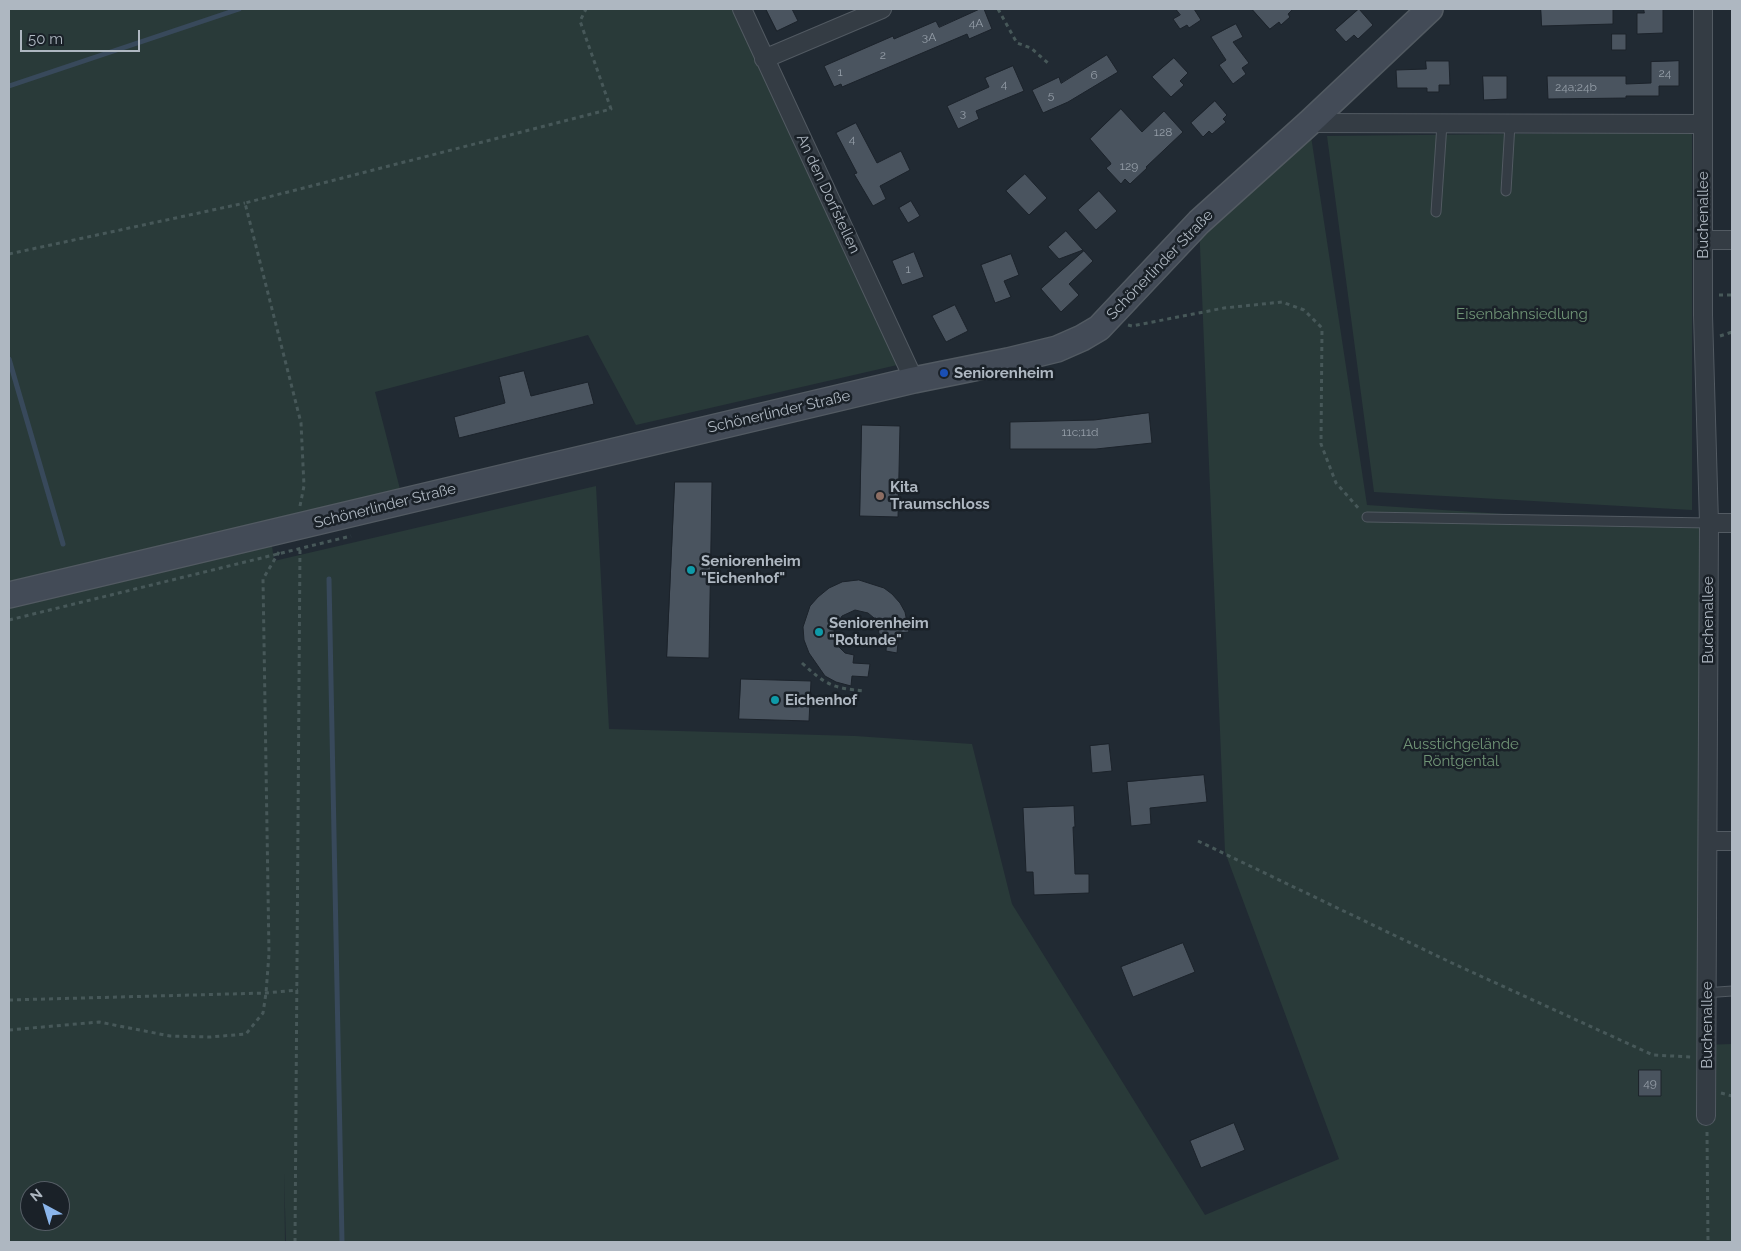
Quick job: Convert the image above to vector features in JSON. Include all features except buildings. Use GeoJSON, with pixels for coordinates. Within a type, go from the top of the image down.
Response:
{"type":"FeatureCollection","features":[{"type":"Feature","properties":{"kind":"street","name":"An den Dorfstellen"},"geometry":{"type":"LineString","coordinates":[[742,9],[914,380]]}},
{"type":"Feature","properties":{"kind":"street"},"geometry":{"type":"LineString","coordinates":[[764,59],[882,9]]}},
{"type":"Feature","properties":{"kind":"street","name":"Schönerlinder Straße"},"geometry":{"type":"LineString","coordinates":[[9,595],[628,447],[914,380],[1057,349],[1099,328],[1198,222],[1310,123],[1430,9]]}},
{"type":"Feature","properties":{"kind":"street","name":"Buchenallee"},"geometry":{"type":"LineString","coordinates":[[1703,9],[1703,240],[1708,523],[1708,841],[1704,993],[1706,1116]]}},
{"type":"Feature","properties":{"kind":"street"},"geometry":{"type":"LineString","coordinates":[[1310,123],[1703,124]]}},
{"type":"Feature","properties":{"kind":"street"},"geometry":{"type":"LineString","coordinates":[[1703,240],[1732,240]]}},
{"type":"Feature","properties":{"kind":"street"},"geometry":{"type":"LineString","coordinates":[[1708,523],[1732,523]]}},
{"type":"Feature","properties":{"kind":"street"},"geometry":{"type":"LineString","coordinates":[[1708,841],[1732,841]]}},
{"type":"Feature","properties":{"kind":"lane"},"geometry":{"type":"LineString","coordinates":[[1436,212],[1442,124]]}},
{"type":"Feature","properties":{"kind":"lane"},"geometry":{"type":"LineString","coordinates":[[1506,191],[1510,124]]}},
{"type":"Feature","properties":{"kind":"lane"},"geometry":{"type":"LineString","coordinates":[[1367,517],[1708,523]]}},
{"type":"Feature","properties":{"kind":"lane"},"geometry":{"type":"LineString","coordinates":[[1704,993],[1732,991]]}},
{"type":"Feature","properties":{"kind":"path"},"geometry":{"type":"LineString","coordinates":[[998,9],[1017,43],[1031,48],[1049,64]]}},
{"type":"Feature","properties":{"kind":"path"},"geometry":{"type":"LineString","coordinates":[[9,254],[245,203]]}},
{"type":"Feature","properties":{"kind":"path"},"geometry":{"type":"LineString","coordinates":[[1126,325],[1132,326],[1224,308],[1282,302],[1304,310],[1322,328],[1321,444],[1336,483],[1367,517]]}},
{"type":"Feature","properties":{"kind":"path"},"geometry":{"type":"LineString","coordinates":[[295,528],[301,549],[295,1242]]}},
{"type":"Feature","properties":{"kind":"path"},"geometry":{"type":"LineString","coordinates":[[802,663],[819,679],[839,689],[865,691]]}},
{"type":"Feature","properties":{"kind":"path"},"geometry":{"type":"LineString","coordinates":[[1198,841],[1452,963],[1653,1055],[1706,1058]]}},
{"type":"Feature","properties":{"kind":"path"},"geometry":{"type":"LineString","coordinates":[[9,1000],[266,993],[298,990]]}},
{"type":"Feature","properties":{"kind":"path"},"geometry":{"type":"LineString","coordinates":[[1706,1116],[1708,1242]]}},
{"type":"Feature","properties":{"kind":"green space","name":"Ausstichgelände Röntgental"},"geometry":{"type":"Polygon","coordinates":[[[9,9],[744,9],[906,363],[636,425],[588,335],[375,392],[401,493],[269,523],[274,561],[596,486],[609,729],[855,736],[972,744],[1012,904],[1205,1215],[1339,1159],[1225,852],[1199,222],[1309,123],[1367,505],[1701,527],[1702,1045],[1732,1044],[1732,1242],[286,1242],[284,1172],[285,1242],[9,1242],[9,9]]]}},
{"type":"Feature","properties":{"kind":"green space","name":"Eisenbahnsiedlung"},"geometry":{"type":"Polygon","coordinates":[[[1692,132],[1692,510],[1374,492],[1327,136],[1692,132]]]}},
{"type":"Feature","properties":{"kind":"waterway"},"geometry":{"type":"LineString","coordinates":[[9,86],[239,9]]}},
{"type":"Feature","properties":{"kind":"waterway"},"geometry":{"type":"LineString","coordinates":[[9,359],[63,544]]}},
{"type":"Feature","properties":{"kind":"waterway"},"geometry":{"type":"LineString","coordinates":[[329,579],[342,1242]]}},
{"type":"Feature","properties":{"kind":"place","name":"Seniorenheim"},"geometry":{"type":"Point","coordinates":[944,373]}},
{"type":"Feature","properties":{"kind":"place","name":"Kita Traumschloss"},"geometry":{"type":"Point","coordinates":[880,496]}},
{"type":"Feature","properties":{"kind":"place","name":"Seniorenheim \"Eichenhof\""},"geometry":{"type":"Point","coordinates":[691,570]}},
{"type":"Feature","properties":{"kind":"place","name":"Seniorenheim \"Rotunde\""},"geometry":{"type":"Point","coordinates":[819,632]}},
{"type":"Feature","properties":{"kind":"place","name":"Eichenhof"},"geometry":{"type":"Point","coordinates":[775,700]}}]}
